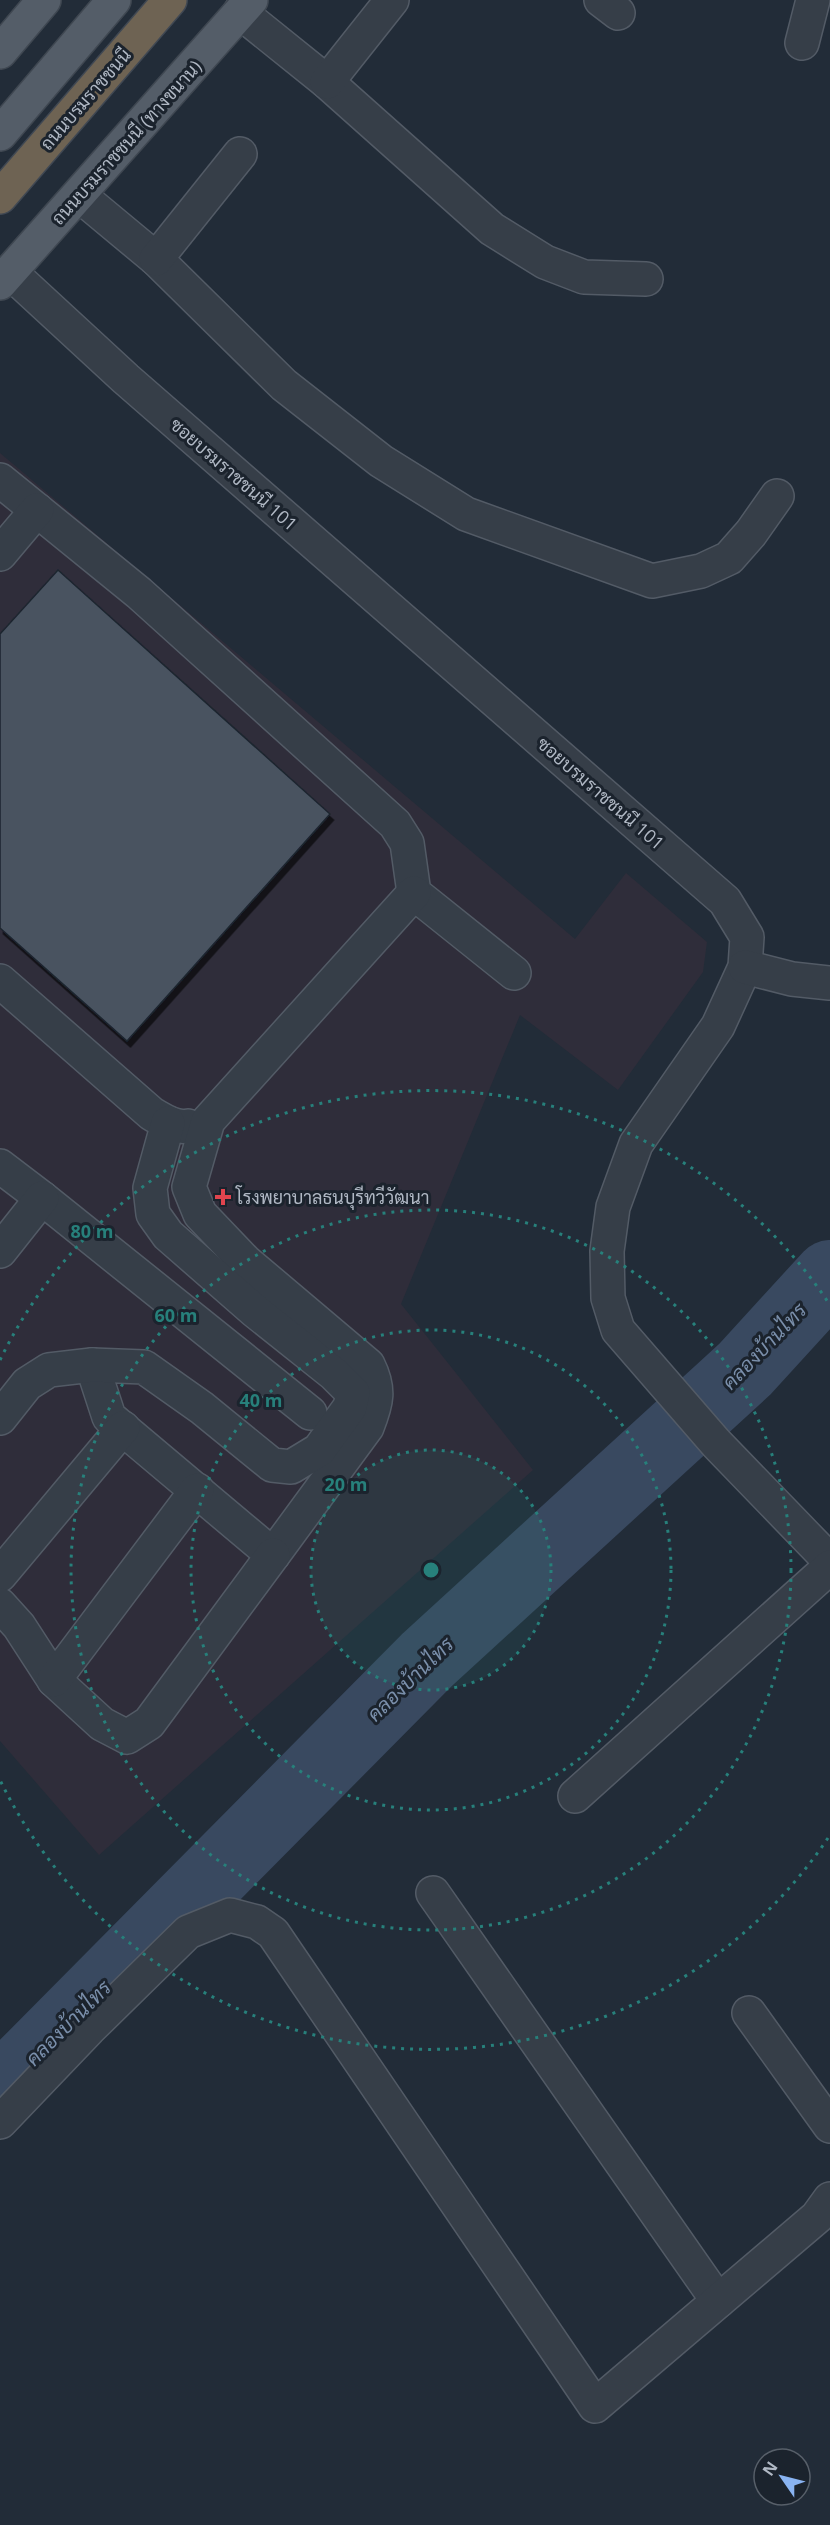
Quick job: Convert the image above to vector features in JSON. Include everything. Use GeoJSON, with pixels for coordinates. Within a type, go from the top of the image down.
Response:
{"type":"FeatureCollection","features":[{"type":"Feature","properties":{"kind":"highway","name":"ถนนบรมราชชนนี"},"geometry":{"type":"LineString","coordinates":[[0,197],[170,0]]}},
{"type":"Feature","properties":{"kind":"main road"},"geometry":{"type":"LineString","coordinates":[[0,52],[44,0]]}},
{"type":"Feature","properties":{"kind":"main road"},"geometry":{"type":"LineString","coordinates":[[0,134],[114,0]]}},
{"type":"Feature","properties":{"kind":"main road","name":"ถนนบรมราชชนนี (ทางขนาน)"},"geometry":{"type":"LineString","coordinates":[[5,278],[246,6]]}},
{"type":"Feature","properties":{"kind":"street"},"geometry":{"type":"LineString","coordinates":[[327,82],[392,0]]}},
{"type":"Feature","properties":{"kind":"street"},"geometry":{"type":"LineString","coordinates":[[802,43],[813,0]]}},
{"type":"Feature","properties":{"kind":"street"},"geometry":{"type":"LineString","coordinates":[[246,6],[492,230],[545,262],[584,277],[646,279]]}},
{"type":"Feature","properties":{"kind":"street"},"geometry":{"type":"LineString","coordinates":[[156,259],[240,153]]}},
{"type":"Feature","properties":{"kind":"street"},"geometry":{"type":"LineString","coordinates":[[79,195],[156,259],[284,385],[381,461],[466,514],[651,581],[701,571],[729,558],[751,533],[777,496]]}},
{"type":"Feature","properties":{"kind":"street","name":"ซอยบรมราชชนนี 101"},"geometry":{"type":"LineString","coordinates":[[5,278],[126,380],[725,901],[747,937],[745,967],[718,1026],[636,1144],[613,1207],[607,1251],[608,1298],[618,1330],[716,1443],[830,1561]]}},
{"type":"Feature","properties":{"kind":"street"},"geometry":{"type":"LineString","coordinates":[[0,480],[140,593],[396,824],[408,843],[414,893],[514,973]]}},
{"type":"Feature","properties":{"kind":"street"},"geometry":{"type":"LineString","coordinates":[[0,554],[37,510]]}},
{"type":"Feature","properties":{"kind":"street"},"geometry":{"type":"LineString","coordinates":[[0,1605],[19,1626],[54,1680],[102,1724],[127,1737],[149,1723],[368,1427],[376,1404],[375,1379],[368,1365],[245,1261],[200,1214],[189,1187],[208,1121],[414,893]]}},
{"type":"Feature","properties":{"kind":"street"},"geometry":{"type":"LineString","coordinates":[[745,967],[792,979],[830,983]]}},
{"type":"Feature","properties":{"kind":"street"},"geometry":{"type":"LineString","coordinates":[[0,981],[152,1114],[168,1123],[183,1127],[208,1121]]}},
{"type":"Feature","properties":{"kind":"street"},"geometry":{"type":"LineString","coordinates":[[0,1418],[27,1384],[49,1370],[92,1365],[144,1367],[202,1408],[272,1465],[291,1467],[319,1450],[350,1407],[352,1393],[334,1374],[255,1311],[176,1242],[153,1214],[150,1188],[168,1123]]}},
{"type":"Feature","properties":{"kind":"street"},"geometry":{"type":"LineString","coordinates":[[0,1166],[310,1413]]}},
{"type":"Feature","properties":{"kind":"street"},"geometry":{"type":"LineString","coordinates":[[0,1251],[42,1198]]}},
{"type":"Feature","properties":{"kind":"street"},"geometry":{"type":"LineString","coordinates":[[92,1365],[109,1417],[273,1556]]}},
{"type":"Feature","properties":{"kind":"street"},"geometry":{"type":"LineString","coordinates":[[0,1575],[123,1428]]}},
{"type":"Feature","properties":{"kind":"street"},"geometry":{"type":"LineString","coordinates":[[54,1680],[197,1490]]}},
{"type":"Feature","properties":{"kind":"street"},"geometry":{"type":"LineString","coordinates":[[575,1796],[830,1567]]}},
{"type":"Feature","properties":{"kind":"street"},"geometry":{"type":"LineString","coordinates":[[434,1893],[718,2301]]}},
{"type":"Feature","properties":{"kind":"street"},"geometry":{"type":"LineString","coordinates":[[0,2122],[89,2029],[188,1932],[230,1915],[257,1922],[273,1933],[595,2406],[817,2217],[830,2199]]}},
{"type":"Feature","properties":{"kind":"street"},"geometry":{"type":"LineString","coordinates":[[749,2013],[830,2126]]}},
{"type":"Feature","properties":{"kind":"shaded area","name":"โรงพยาบาลธนบุรีทวีวัฒนา"},"geometry":{"type":"Polygon","coordinates":[[[0,453],[575,939],[626,873],[707,942],[703,972],[618,1090],[520,1015],[401,1304],[533,1470],[99,1855],[0,1741],[0,453]]]}},
{"type":"Feature","properties":{"kind":"building"},"geometry":{"type":"Polygon","coordinates":[[[58,570],[330,814],[127,1041],[0,928],[0,634],[58,570]]]}},
{"type":"Feature","properties":{"kind":"waterway","name":"คลองบ้านไทร"},"geometry":{"type":"LineString","coordinates":[[0,2091],[427,1660],[745,1369],[830,1276]]}},
{"type":"Feature","properties":{"kind":"place","name":"โรงพยาบาลธนบุรีทวีวัฒนา"},"geometry":{"type":"Point","coordinates":[223,1197]}}]}
